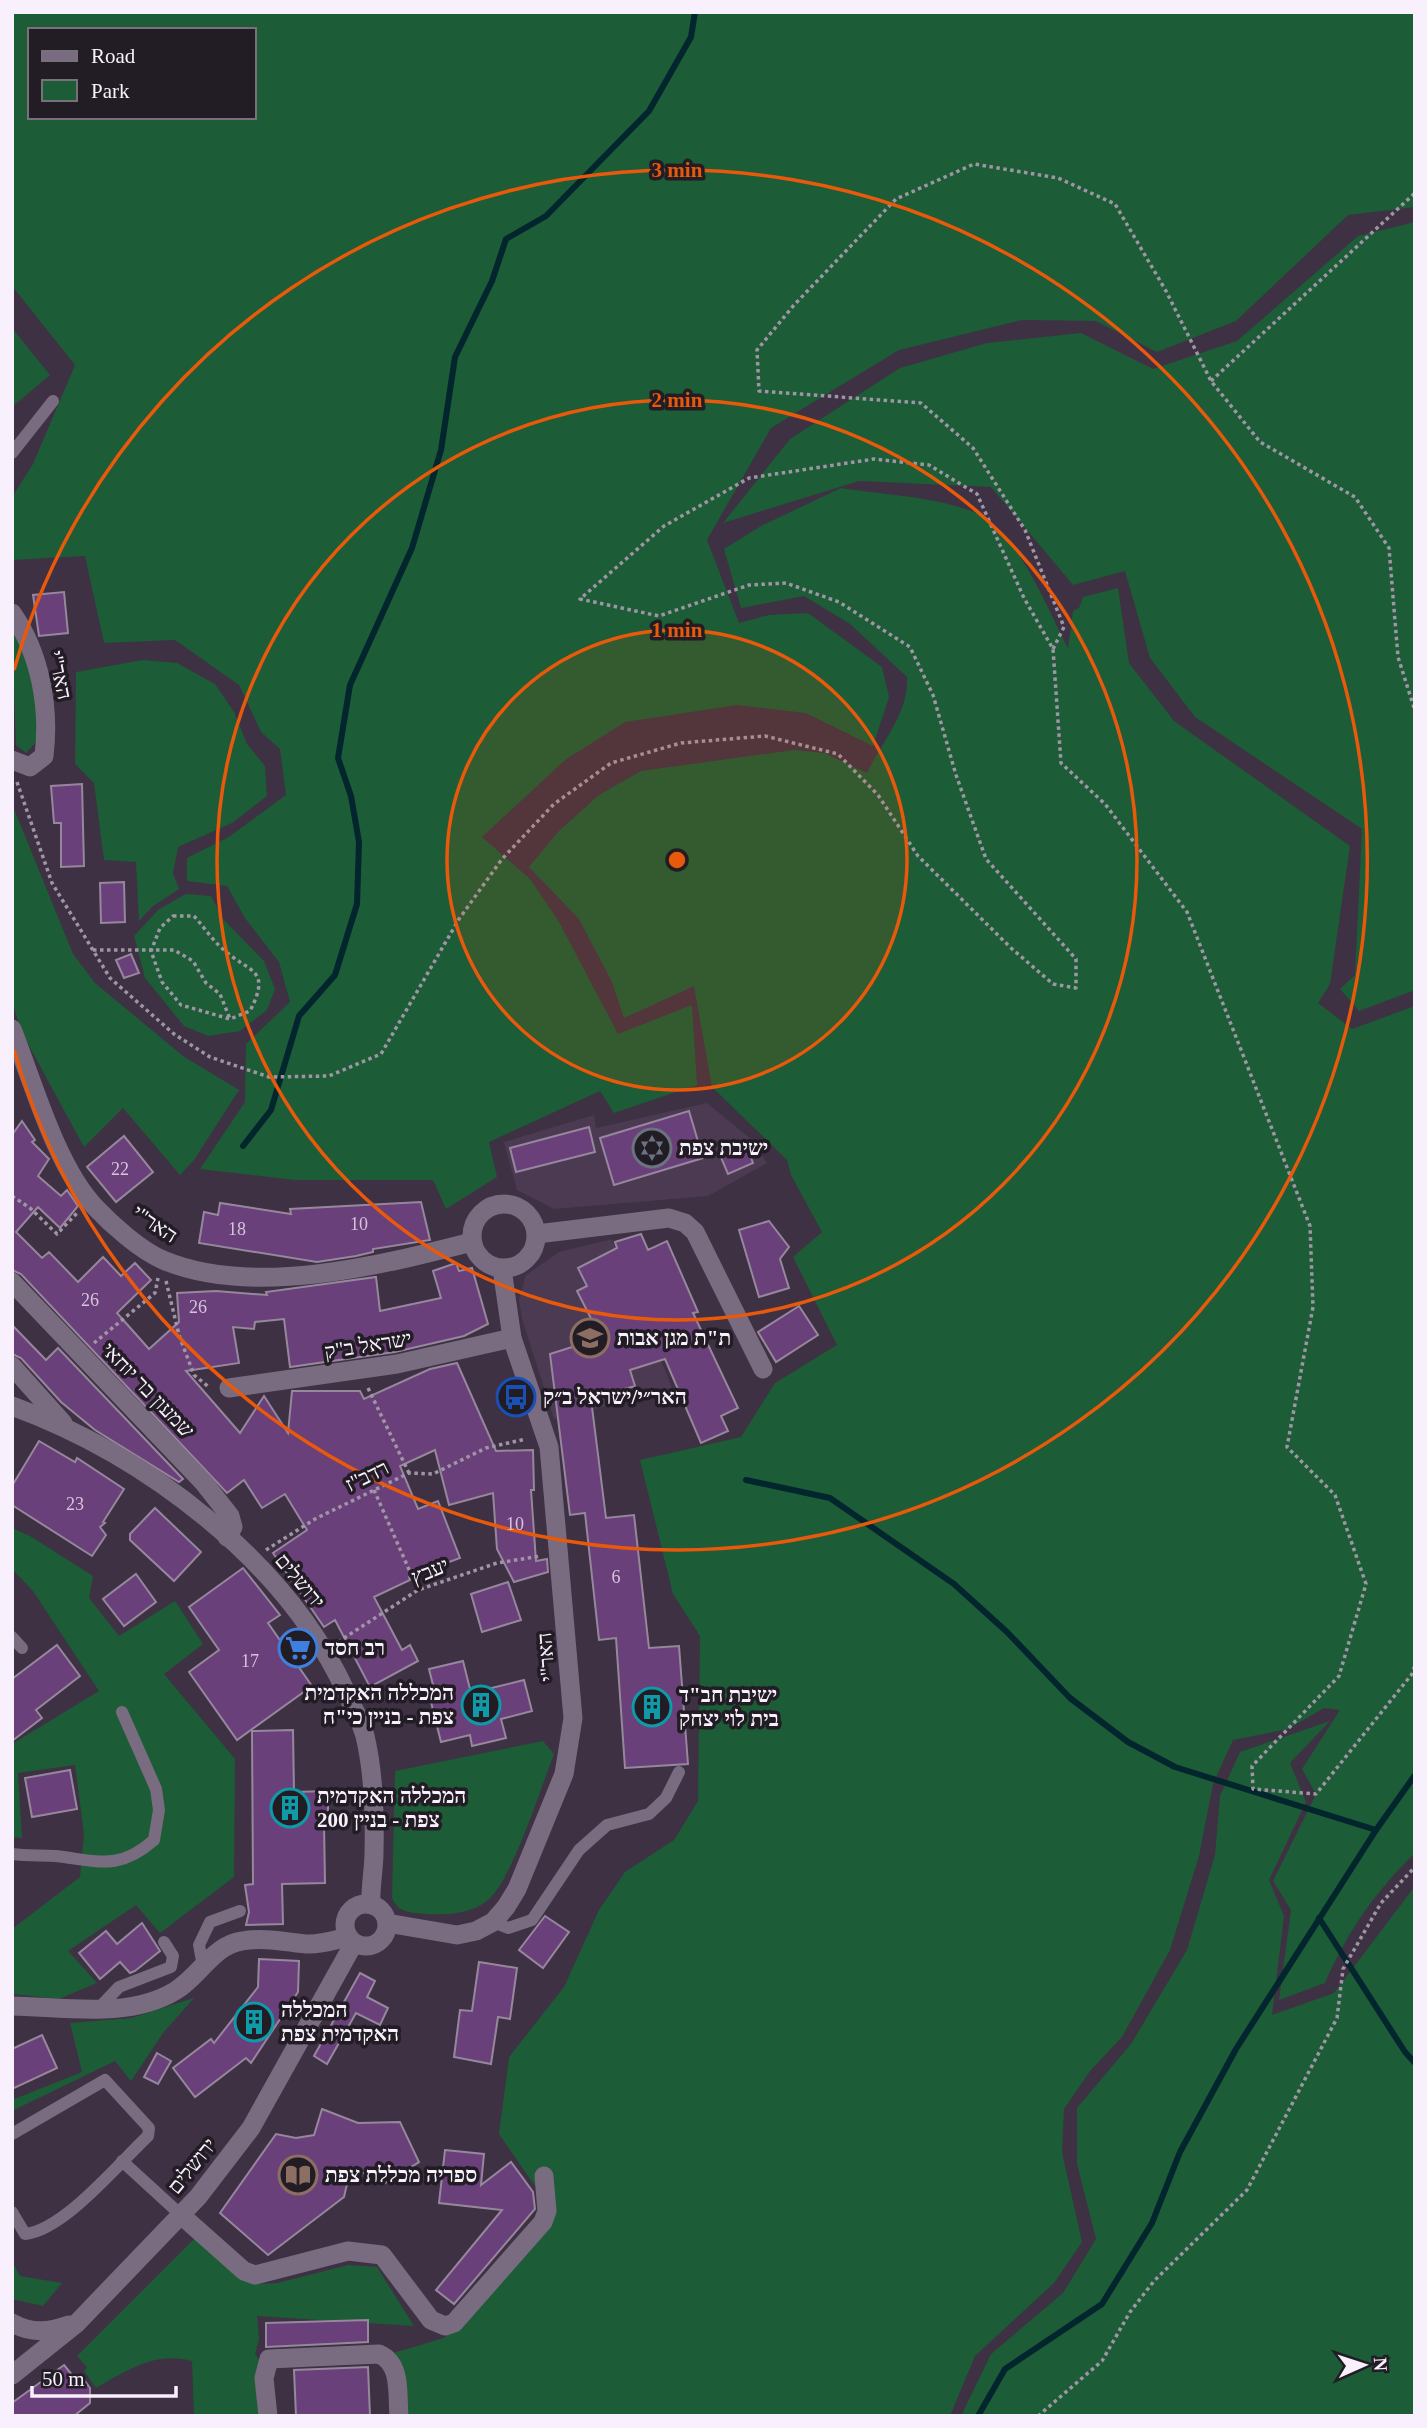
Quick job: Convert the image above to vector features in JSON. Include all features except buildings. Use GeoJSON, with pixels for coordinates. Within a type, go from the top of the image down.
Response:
{"type":"FeatureCollection","features":[{"type":"Feature","properties":{"kind":"street","name":"האר\"י"},"geometry":{"type":"LineString","coordinates":[[12,612],[27,635],[37,669],[45,704],[47,738],[44,756],[30,767],[12,760]]}},
{"type":"Feature","properties":{"kind":"street","name":"האר\"י"},"geometry":{"type":"LineString","coordinates":[[12,1029],[55,1141],[90,1199],[128,1236],[161,1259],[234,1276],[285,1275],[399,1261],[472,1242]]}},
{"type":"Feature","properties":{"kind":"street"},"geometry":{"type":"LineString","coordinates":[[507,1204],[527,1214],[537,1234],[531,1254],[523,1262],[502,1269],[484,1261],[472,1242],[472,1231],[478,1217],[496,1205],[507,1204]]}},
{"type":"Feature","properties":{"kind":"street"},"geometry":{"type":"LineString","coordinates":[[537,1234],[669,1218],[685,1223],[695,1232],[763,1369]]}},
{"type":"Feature","properties":{"kind":"street","name":"האר\"י"},"geometry":{"type":"LineString","coordinates":[[493,1922],[517,1889],[564,1774],[573,1718],[560,1553],[545,1434],[512,1338],[502,1269]]}},
{"type":"Feature","properties":{"kind":"street","name":"שמעון בר יוחאי"},"geometry":{"type":"LineString","coordinates":[[12,1282],[165,1439],[221,1505],[233,1527],[227,1537]]}},
{"type":"Feature","properties":{"kind":"street","name":"ישראל ב\"ק"},"geometry":{"type":"LineString","coordinates":[[229,1388],[423,1360],[512,1338]]}},
{"type":"Feature","properties":{"kind":"street"},"geometry":{"type":"LineString","coordinates":[[12,1367],[73,1434]]}},
{"type":"Feature","properties":{"kind":"street","name":"ירושלים"},"geometry":{"type":"LineString","coordinates":[[12,1406],[125,1461],[227,1537],[252,1559],[325,1651],[364,1733],[372,1773],[374,1855],[371,1905]]}},
{"type":"Feature","properties":{"kind":"street"},"geometry":{"type":"LineString","coordinates":[[12,2006],[131,2007],[152,2003],[189,1982],[223,1947],[241,1941],[282,1940],[308,1944],[351,1940],[368,1947],[385,1934],[387,1923],[380,1910],[363,1904],[350,1911],[345,1923],[351,1940]]}},
{"type":"Feature","properties":{"kind":"street"},"geometry":{"type":"LineString","coordinates":[[387,1923],[457,1935],[476,1931],[493,1922]]}},
{"type":"Feature","properties":{"kind":"street","name":"ירושלים"},"geometry":{"type":"LineString","coordinates":[[12,2375],[77,2323],[181,2215],[251,2128],[351,1940]]}},
{"type":"Feature","properties":{"kind":"street"},"geometry":{"type":"LineString","coordinates":[[181,2215],[244,2271],[255,2275],[348,2251],[382,2255],[431,2320],[445,2326],[454,2323],[543,2222],[547,2211],[544,2176]]}},
{"type":"Feature","properties":{"kind":"street"},"geometry":{"type":"LineString","coordinates":[[12,2323],[23,2330],[50,2332],[77,2323]]}},
{"type":"Feature","properties":{"kind":"street"},"geometry":{"type":"LineString","coordinates":[[268,2416],[264,2378],[269,2359],[379,2354],[387,2358],[396,2372],[399,2416]]}},
{"type":"Feature","properties":{"kind":"lane"},"geometry":{"type":"LineString","coordinates":[[12,453],[53,401]]}},
{"type":"Feature","properties":{"kind":"lane"},"geometry":{"type":"LineString","coordinates":[[12,1637],[22,1648]]}},
{"type":"Feature","properties":{"kind":"lane"},"geometry":{"type":"LineString","coordinates":[[12,1854],[58,1856],[86,1863],[110,1862],[138,1854],[154,1840],[159,1810],[156,1789],[122,1712]]}},
{"type":"Feature","properties":{"kind":"lane"},"geometry":{"type":"LineString","coordinates":[[493,1922],[508,1928],[532,1920],[579,1850],[607,1825],[649,1814],[666,1798],[679,1772]]}},
{"type":"Feature","properties":{"kind":"lane"},"geometry":{"type":"LineString","coordinates":[[204,1966],[199,1945],[210,1922],[240,1911]]}},
{"type":"Feature","properties":{"kind":"lane"},"geometry":{"type":"LineString","coordinates":[[100,2007],[119,1987],[171,1967],[173,1956],[164,1942]]}},
{"type":"Feature","properties":{"kind":"lane"},"geometry":{"type":"LineString","coordinates":[[12,2134],[105,2080],[149,2128],[148,2136],[58,2222],[40,2232],[25,2234],[12,2212]]}},
{"type":"Feature","properties":{"kind":"lane"},"geometry":{"type":"LineString","coordinates":[[122,2161],[181,2215]]}},
{"type":"Feature","properties":{"kind":"path"},"geometry":{"type":"LineString","coordinates":[[1053,649],[1064,626],[1057,604],[1025,530],[973,448],[921,403],[759,391],[757,350],[794,305],[896,199],[974,164],[1058,178],[1115,204],[1166,291],[1211,381],[1260,442],[1355,497],[1389,548],[1398,657],[1415,711]]}},
{"type":"Feature","properties":{"kind":"path"},"geometry":{"type":"LineString","coordinates":[[1211,381],[1415,193]]}},
{"type":"Feature","properties":{"kind":"path"},"geometry":{"type":"LineString","coordinates":[[17,780],[52,883],[110,978],[174,1034],[210,1056],[269,1077],[329,1076],[381,1054],[459,919],[502,859],[554,804],[611,763],[681,743],[765,736],[838,754],[878,795],[918,856],[1002,939],[1053,984],[1076,988],[1076,959],[986,859],[956,775],[933,695],[909,647],[839,602],[786,583],[749,585],[659,616],[580,599],[664,526],[749,478],[874,459],[929,465],[977,494],[1024,598],[1053,649],[1061,763],[1105,804],[1187,912],[1310,1226],[1313,1307],[1287,1447],[1335,1495],[1366,1584],[1339,1676],[1252,1766],[1253,1789],[1316,1794],[1412,1674],[1415,1665]]}},
{"type":"Feature","properties":{"kind":"path"},"geometry":{"type":"LineString","coordinates":[[173,916],[194,916],[227,953],[242,961],[257,975],[260,992],[250,1011],[230,1019],[181,1005],[162,982],[151,951],[160,928],[173,916]]}},
{"type":"Feature","properties":{"kind":"path"},"geometry":{"type":"LineString","coordinates":[[93,950],[174,950],[193,961],[206,983],[220,994],[230,1019]]}},
{"type":"Feature","properties":{"kind":"path"},"geometry":{"type":"LineString","coordinates":[[12,1196],[30,1208],[57,1234],[90,1199]]}},
{"type":"Feature","properties":{"kind":"path"},"geometry":{"type":"LineString","coordinates":[[81,1353],[155,1293],[161,1259]]}},
{"type":"Feature","properties":{"kind":"path"},"geometry":{"type":"LineString","coordinates":[[161,1259],[179,1335],[194,1375],[211,1389],[229,1388]]}},
{"type":"Feature","properties":{"kind":"path"},"geometry":{"type":"LineString","coordinates":[[359,1370],[409,1473]]}},
{"type":"Feature","properties":{"kind":"path","name":"רדב\"ז"},"geometry":{"type":"LineString","coordinates":[[252,1559],[315,1519],[409,1473],[433,1474],[486,1448],[545,1434]]}},
{"type":"Feature","properties":{"kind":"path"},"geometry":{"type":"LineString","coordinates":[[374,1490],[418,1590]]}},
{"type":"Feature","properties":{"kind":"path","name":"יעבץ"},"geometry":{"type":"LineString","coordinates":[[325,1651],[418,1590],[497,1563],[560,1553]]}},
{"type":"Feature","properties":{"kind":"path"},"geometry":{"type":"LineString","coordinates":[[1038,2416],[1102,2361],[1130,2312],[1154,2281],[1247,2190],[1337,2018],[1343,1969],[1381,1903],[1415,1867]]}},
{"type":"Feature","properties":{"kind":"shaded area"},"geometry":{"type":"Polygon","coordinates":[[[707,1103],[751,1139],[767,1163],[708,1196],[554,1209],[517,1190],[504,1142],[594,1115],[596,1128],[707,1103]]]}},
{"type":"Feature","properties":{"kind":"shaded area","name":"ת\"ת מגן אבות"},"geometry":{"type":"Polygon","coordinates":[[[612,1239],[673,1390],[554,1419],[522,1319],[519,1299],[526,1275],[559,1252],[612,1239]]]}},
{"type":"Feature","properties":{"kind":"green space"},"geometry":{"type":"Polygon","coordinates":[[[12,12],[1415,12],[1415,207],[1348,215],[1236,321],[1157,352],[1096,321],[1022,320],[899,350],[771,428],[707,540],[739,623],[769,615],[808,613],[882,667],[889,697],[873,746],[806,713],[737,705],[625,722],[565,760],[482,837],[530,879],[559,922],[618,1034],[692,1005],[697,1085],[614,1113],[600,1091],[489,1142],[497,1177],[446,1209],[433,1180],[295,1180],[200,1169],[245,1102],[246,1044],[290,1002],[279,962],[245,918],[227,886],[187,881],[187,858],[229,837],[286,795],[280,749],[261,732],[239,685],[175,640],[104,643],[85,556],[12,560],[12,497],[33,464],[75,365],[12,286],[12,12]]]}},
{"type":"Feature","properties":{"kind":"green space"},"geometry":{"type":"Polygon","coordinates":[[[1415,222],[1415,990],[1359,1011],[1340,989],[1355,975],[1362,829],[1195,717],[1150,658],[1125,571],[1073,585],[991,487],[859,481],[723,523],[790,439],[900,368],[987,343],[1081,333],[1153,369],[1237,341],[1358,236],[1415,222]]]}},
{"type":"Feature","properties":{"kind":"green space"},"geometry":{"type":"Polygon","coordinates":[[[12,328],[50,375],[12,407],[12,328]]]}},
{"type":"Feature","properties":{"kind":"green space"},"geometry":{"type":"Polygon","coordinates":[[[841,488],[942,502],[974,512],[989,521],[1017,552],[1041,592],[1068,648],[1073,611],[1079,608],[1083,597],[1118,588],[1129,663],[1174,721],[1350,846],[1330,984],[1318,1003],[1352,1029],[1415,1006],[1415,1853],[1363,1914],[1325,1983],[1279,2000],[1291,1910],[1273,1881],[1316,1794],[1302,1769],[1340,1710],[1324,1708],[1288,1729],[1233,1740],[1213,1784],[1199,1856],[1170,1950],[1122,2037],[1090,2071],[1064,2109],[1062,2152],[1082,2242],[1054,2283],[975,2356],[950,2416],[394,2416],[393,2353],[444,2338],[508,2275],[555,2215],[499,2134],[509,2057],[564,1987],[599,1910],[625,1872],[674,1840],[698,1801],[700,1636],[673,1594],[640,1460],[741,1437],[775,1383],[837,1345],[793,1257],[822,1232],[791,1175],[787,1160],[712,1087],[694,986],[624,1018],[612,982],[579,919],[529,867],[559,831],[599,795],[641,771],[794,750],[824,753],[867,773],[899,715],[904,702],[907,677],[850,624],[804,596],[741,608],[724,549],[761,526],[841,488]]]}},
{"type":"Feature","properties":{"kind":"green space"},"geometry":{"type":"Polygon","coordinates":[[[12,630],[30,661],[37,706],[38,740],[26,753],[16,745],[12,630]]]}},
{"type":"Feature","properties":{"kind":"green space"},"geometry":{"type":"Polygon","coordinates":[[[143,660],[177,663],[215,684],[234,712],[247,744],[265,766],[267,796],[232,823],[178,847],[173,873],[179,889],[152,907],[139,921],[136,862],[104,860],[94,783],[75,764],[76,672],[143,660]]]}},
{"type":"Feature","properties":{"kind":"green space"},"geometry":{"type":"Polygon","coordinates":[[[12,804],[73,954],[95,983],[183,1056],[239,1090],[194,1160],[180,1175],[123,1108],[84,1147],[21,1031],[12,1001],[12,804]]]}},
{"type":"Feature","properties":{"kind":"green space"},"geometry":{"type":"Polygon","coordinates":[[[186,894],[211,896],[223,919],[264,961],[275,989],[267,1010],[240,1031],[208,1036],[184,1026],[145,978],[134,936],[159,909],[186,894]]]}},
{"type":"Feature","properties":{"kind":"green space"},"geometry":{"type":"Polygon","coordinates":[[[12,1528],[30,1536],[93,1576],[89,1598],[119,1636],[175,1601],[203,1644],[164,1674],[235,1759],[234,1877],[160,1933],[136,1905],[68,1951],[97,1983],[59,1999],[12,1994],[12,1929],[80,1877],[84,1834],[75,1765],[18,1773],[22,1838],[12,1837],[12,1744],[99,1691],[33,1591],[12,1569],[12,1528]]]}},
{"type":"Feature","properties":{"kind":"green space"},"geometry":{"type":"Polygon","coordinates":[[[1330,1721],[1290,1763],[1306,1802],[1269,1880],[1284,1916],[1272,2015],[1334,1993],[1415,1886],[1415,2416],[961,2416],[991,2354],[1063,2293],[1096,2239],[1077,2164],[1077,2108],[1131,2044],[1187,1950],[1215,1855],[1220,1796],[1240,1752],[1330,1721]]]}},
{"type":"Feature","properties":{"kind":"green space"},"geometry":{"type":"Polygon","coordinates":[[[543,1741],[554,1754],[516,1854],[507,1873],[488,1900],[467,1911],[451,1914],[410,1912],[398,1907],[392,1898],[395,1771],[543,1741]]]}},
{"type":"Feature","properties":{"kind":"green space"},"geometry":{"type":"Polygon","coordinates":[[[194,1998],[163,2033],[131,2081],[115,2061],[12,2111],[12,2100],[82,2072],[70,2023],[131,2018],[194,1998]]]}},
{"type":"Feature","properties":{"kind":"green space"},"geometry":{"type":"Polygon","coordinates":[[[195,2238],[256,2284],[277,2283],[348,2265],[377,2267],[414,2326],[257,2316],[259,2339],[255,2354],[262,2364],[266,2416],[194,2416],[192,2361],[166,2358],[154,2360],[96,2388],[84,2371],[87,2367],[77,2356],[195,2238]]]}},
{"type":"Feature","properties":{"kind":"green space"},"geometry":{"type":"Polygon","coordinates":[[[12,2261],[20,2276],[62,2283],[43,2306],[12,2299],[12,2261]]]}},
{"type":"Feature","properties":{"kind":"waterway"},"geometry":{"type":"LineString","coordinates":[[243,1146],[271,1110],[299,1016],[335,975],[357,904],[359,842],[351,796],[338,758],[350,685],[412,548],[441,450],[455,357],[492,281],[506,239],[546,216],[649,111],[691,37],[695,12]]}},
{"type":"Feature","properties":{"kind":"waterway"},"geometry":{"type":"LineString","coordinates":[[746,1480],[830,1498],[954,1584],[1007,1632],[1070,1698],[1128,1742],[1175,1767],[1376,1830]]}},
{"type":"Feature","properties":{"kind":"waterway"},"geometry":{"type":"LineString","coordinates":[[978,2416],[1005,2369],[1102,2304],[1152,2223],[1180,2152],[1236,2049],[1376,1830],[1415,1775]]}},
{"type":"Feature","properties":{"kind":"waterway"},"geometry":{"type":"LineString","coordinates":[[1319,1918],[1405,2052],[1415,2063]]}},
{"type":"Feature","properties":{"kind":"place","name":"ישיבת צפת"},"geometry":{"type":"Point","coordinates":[652,1148]}},
{"type":"Feature","properties":{"kind":"place","name":"ת\"ת מגן אבות"},"geometry":{"type":"Point","coordinates":[590,1338]}},
{"type":"Feature","properties":{"kind":"place","name":"האר״י/ישראל ב״ק"},"geometry":{"type":"Point","coordinates":[516,1397]}},
{"type":"Feature","properties":{"kind":"place","name":"רב חסד"},"geometry":{"type":"Point","coordinates":[298,1648]}},
{"type":"Feature","properties":{"kind":"place","name":"המכללה האקדמית צפת - בניין כי\"ח"},"geometry":{"type":"Point","coordinates":[481,1705]}},
{"type":"Feature","properties":{"kind":"place","name":"ישיבת חב\"ד בית לוי יצחק"},"geometry":{"type":"Point","coordinates":[652,1707]}},
{"type":"Feature","properties":{"kind":"place","name":"המכללה האקדמית צפת - בניין 200"},"geometry":{"type":"Point","coordinates":[290,1808]}},
{"type":"Feature","properties":{"kind":"place","name":"המכללה האקדמית צפת"},"geometry":{"type":"Point","coordinates":[254,2022]}},
{"type":"Feature","properties":{"kind":"place","name":"ספריה מכללת צפת"},"geometry":{"type":"Point","coordinates":[298,2175]}}]}
